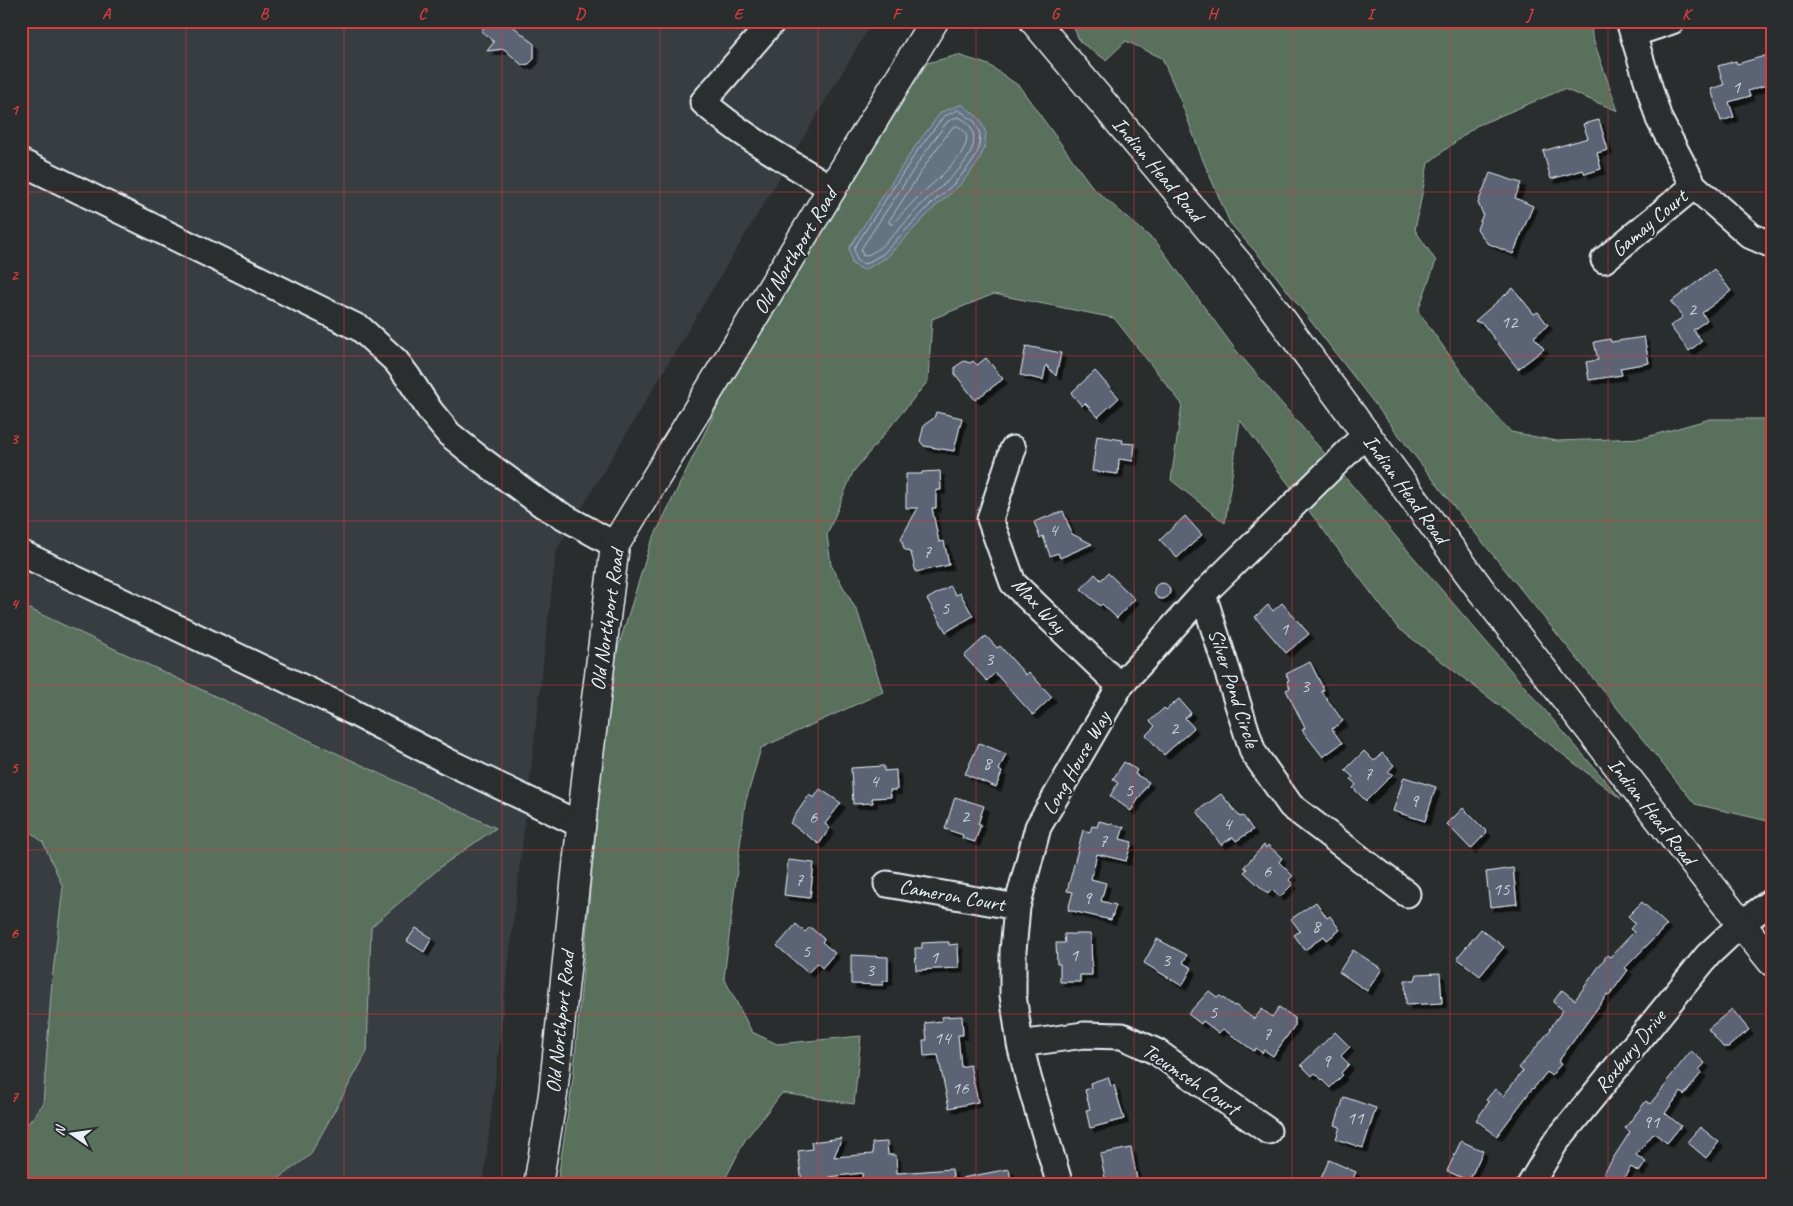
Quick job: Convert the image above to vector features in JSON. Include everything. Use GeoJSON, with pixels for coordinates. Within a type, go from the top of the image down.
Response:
{"type":"FeatureCollection","features":[{"type":"Feature","properties":{"kind":"main road","name":"Old Northport Road"},"geometry":{"type":"LineString","coordinates":[[538,1185],[553,1094],[581,825],[616,545],[934,21]]}},
{"type":"Feature","properties":{"kind":"main road","name":"Indian Head Road"},"geometry":{"type":"LineString","coordinates":[[1034,21],[1257,286],[1487,598],[1772,962]]}},
{"type":"Feature","properties":{"kind":"street"},"geometry":{"type":"LineString","coordinates":[[773,21],[703,102],[729,124],[833,189]]}},
{"type":"Feature","properties":{"kind":"street"},"geometry":{"type":"LineString","coordinates":[[1672,21],[1631,27],[1658,119],[1694,186],[1751,236],[1772,245]]}},
{"type":"Feature","properties":{"kind":"street"},"geometry":{"type":"LineString","coordinates":[[21,162],[361,329],[396,361],[431,412],[449,434],[543,505],[616,545]]}},
{"type":"Feature","properties":{"kind":"street","name":"Gamay Court"},"geometry":{"type":"LineString","coordinates":[[1604,260],[1694,186]]}},
{"type":"Feature","properties":{"kind":"street","name":"Long House Way"},"geometry":{"type":"LineString","coordinates":[[1060,1185],[1028,1078],[1020,1044],[1013,995],[1013,951],[1017,907],[1038,827],[1120,686],[1203,594],[1366,434]]}},
{"type":"Feature","properties":{"kind":"street","name":"Max Way"},"geometry":{"type":"LineString","coordinates":[[1013,448],[990,519],[1012,583],[1120,686]]}},
{"type":"Feature","properties":{"kind":"street"},"geometry":{"type":"LineString","coordinates":[[21,553],[335,703],[447,761],[581,825]]}},
{"type":"Feature","properties":{"kind":"street","name":"Silver Pond Circle"},"geometry":{"type":"LineString","coordinates":[[1203,594],[1254,752],[1259,760],[1291,806],[1407,894]]}},
{"type":"Feature","properties":{"kind":"street","name":"Cameron Court"},"geometry":{"type":"LineString","coordinates":[[887,884],[1017,907]]}},
{"type":"Feature","properties":{"kind":"street","name":"Roxbury Drive"},"geometry":{"type":"LineString","coordinates":[[1530,1185],[1555,1144],[1708,956],[1741,924],[1772,901]]}},
{"type":"Feature","properties":{"kind":"street","name":"Tecumseh Court"},"geometry":{"type":"LineString","coordinates":[[1020,1044],[1084,1035],[1122,1036],[1157,1052],[1268,1131]]}},
{"type":"Feature","properties":{"kind":"shaded area"},"geometry":{"type":"Polygon","coordinates":[[[21,21],[873,21],[556,551],[483,1185],[21,1185],[21,21]]]}},
{"type":"Feature","properties":{"kind":"green space"},"geometry":{"type":"Polygon","coordinates":[[[1071,21],[1591,21],[1592,36],[1618,111],[1564,89],[1476,126],[1428,163],[1415,230],[1436,261],[1418,311],[1479,397],[1511,432],[1557,441],[1643,438],[1710,419],[1772,419],[1772,822],[1695,804],[1459,513],[1269,267],[1230,223],[1162,58],[1126,41],[1106,60],[1080,42],[1071,21]]]}},
{"type":"Feature","properties":{"kind":"green space"},"geometry":{"type":"Polygon","coordinates":[[[958,55],[989,65],[1019,86],[1093,188],[1157,243],[1235,349],[1621,799],[1397,627],[1240,420],[1225,523],[1171,480],[1182,404],[1114,318],[994,294],[932,319],[928,381],[853,472],[827,535],[831,565],[858,613],[883,692],[761,748],[745,804],[724,978],[752,1032],[777,1044],[861,1036],[854,1104],[782,1093],[745,1140],[722,1185],[557,1185],[573,1079],[599,794],[614,661],[650,545],[728,385],[927,63],[958,55]]]}},
{"type":"Feature","properties":{"kind":"green space"},"geometry":{"type":"Polygon","coordinates":[[[21,605],[496,828],[443,865],[371,927],[367,1052],[310,1155],[270,1185],[21,1185],[21,1133],[43,1104],[52,981],[63,887],[43,842],[21,825],[21,605]]]}},
{"type":"Feature","properties":{"kind":"water"},"geometry":{"type":"Polygon","coordinates":[[[962,104],[980,119],[986,133],[984,149],[978,163],[959,186],[934,208],[886,258],[864,270],[852,264],[849,248],[914,148],[941,112],[962,104]]]}},
{"type":"Feature","properties":{"kind":"building"},"geometry":{"type":"Polygon","coordinates":[[[490,21],[507,21],[534,44],[534,59],[529,64],[522,65],[504,49],[487,51],[494,42],[481,31],[490,21]]]}},
{"type":"Feature","properties":{"kind":"building"},"geometry":{"type":"Polygon","coordinates":[[[1768,55],[1772,69],[1772,83],[1748,91],[1750,96],[1729,102],[1734,117],[1721,121],[1711,89],[1724,85],[1718,66],[1736,61],[1737,64],[1768,55]]]}},
{"type":"Feature","properties":{"kind":"building"},"geometry":{"type":"Polygon","coordinates":[[[1599,120],[1608,150],[1597,153],[1601,169],[1585,174],[1583,170],[1551,179],[1543,151],[1588,138],[1583,124],[1599,120]]]}},
{"type":"Feature","properties":{"kind":"building"},"geometry":{"type":"Polygon","coordinates":[[[1490,173],[1521,183],[1515,198],[1533,206],[1513,254],[1487,243],[1477,229],[1483,214],[1478,203],[1490,173]]]}},
{"type":"Feature","properties":{"kind":"building"},"geometry":{"type":"Polygon","coordinates":[[[1714,269],[1731,291],[1702,313],[1707,320],[1693,330],[1702,341],[1689,351],[1670,326],[1683,317],[1671,302],[1714,269]]]}},
{"type":"Feature","properties":{"kind":"building"},"geometry":{"type":"Polygon","coordinates":[[[1513,288],[1534,314],[1538,312],[1548,325],[1534,337],[1544,349],[1518,369],[1483,324],[1475,321],[1513,288]]]}},
{"type":"Feature","properties":{"kind":"building"},"geometry":{"type":"Polygon","coordinates":[[[1644,337],[1649,363],[1620,368],[1622,375],[1589,380],[1586,362],[1598,360],[1594,342],[1610,339],[1611,342],[1644,337]]]}},
{"type":"Feature","properties":{"kind":"building"},"geometry":{"type":"Polygon","coordinates":[[[1026,346],[1061,353],[1056,376],[1046,365],[1043,380],[1020,375],[1026,346]]]}},
{"type":"Feature","properties":{"kind":"building"},"geometry":{"type":"Polygon","coordinates":[[[986,358],[1003,379],[975,400],[955,374],[955,367],[964,361],[970,363],[973,361],[977,365],[986,358]]]}},
{"type":"Feature","properties":{"kind":"building"},"geometry":{"type":"Polygon","coordinates":[[[1095,371],[1119,398],[1098,417],[1085,403],[1082,406],[1071,393],[1095,371]]]}},
{"type":"Feature","properties":{"kind":"building"},"geometry":{"type":"Polygon","coordinates":[[[936,412],[962,418],[954,451],[924,446],[920,441],[924,425],[934,418],[936,412]]]}},
{"type":"Feature","properties":{"kind":"building"},"geometry":{"type":"Polygon","coordinates":[[[1097,436],[1123,440],[1122,443],[1135,444],[1133,461],[1119,459],[1118,474],[1092,471],[1097,436]]]}},
{"type":"Feature","properties":{"kind":"building"},"geometry":{"type":"Polygon","coordinates":[[[940,471],[941,490],[936,490],[936,508],[932,508],[939,542],[944,541],[949,565],[916,572],[911,553],[904,549],[901,538],[918,508],[906,508],[906,474],[940,471]]]}},
{"type":"Feature","properties":{"kind":"building"},"geometry":{"type":"Polygon","coordinates":[[[1063,511],[1072,534],[1092,544],[1060,558],[1058,553],[1050,556],[1043,536],[1040,538],[1034,522],[1063,511]]]}},
{"type":"Feature","properties":{"kind":"building"},"geometry":{"type":"Polygon","coordinates":[[[1185,516],[1202,535],[1177,558],[1160,540],[1185,516]]]}},
{"type":"Feature","properties":{"kind":"building"},"geometry":{"type":"Polygon","coordinates":[[[1108,573],[1135,599],[1117,618],[1081,589],[1095,574],[1101,580],[1108,573]]]}},
{"type":"Feature","properties":{"kind":"building"},"geometry":{"type":"Polygon","coordinates":[[[1162,583],[1168,585],[1170,591],[1168,597],[1162,599],[1156,597],[1154,591],[1156,585],[1162,583]]]}},
{"type":"Feature","properties":{"kind":"building"},"geometry":{"type":"Polygon","coordinates":[[[950,586],[956,595],[960,593],[973,616],[946,632],[927,599],[950,586]]]}},
{"type":"Feature","properties":{"kind":"building"},"geometry":{"type":"Polygon","coordinates":[[[1282,603],[1309,634],[1286,653],[1255,617],[1268,605],[1273,611],[1282,603]]]}},
{"type":"Feature","properties":{"kind":"building"},"geometry":{"type":"Polygon","coordinates":[[[986,636],[997,648],[1000,646],[1026,675],[1029,672],[1052,697],[1033,715],[995,673],[987,681],[964,656],[986,636]]]}},
{"type":"Feature","properties":{"kind":"building"},"geometry":{"type":"Polygon","coordinates":[[[1310,662],[1324,690],[1321,691],[1343,721],[1332,729],[1342,743],[1323,757],[1302,730],[1305,728],[1286,690],[1290,688],[1286,674],[1310,662]]]}},
{"type":"Feature","properties":{"kind":"building"},"geometry":{"type":"Polygon","coordinates":[[[1179,699],[1191,713],[1185,718],[1194,728],[1164,755],[1146,735],[1155,726],[1150,721],[1164,708],[1166,710],[1179,699]]]}},
{"type":"Feature","properties":{"kind":"building"},"geometry":{"type":"Polygon","coordinates":[[[979,743],[1006,754],[999,770],[1002,772],[996,787],[965,774],[979,743]]]}},
{"type":"Feature","properties":{"kind":"building"},"geometry":{"type":"Polygon","coordinates":[[[1364,751],[1374,761],[1382,753],[1394,765],[1388,772],[1393,774],[1366,801],[1353,788],[1356,785],[1351,779],[1353,777],[1345,770],[1364,751]]]}},
{"type":"Feature","properties":{"kind":"building"},"geometry":{"type":"Polygon","coordinates":[[[1124,762],[1137,770],[1135,774],[1149,782],[1131,811],[1110,796],[1118,783],[1113,779],[1124,762]]]}},
{"type":"Feature","properties":{"kind":"building"},"geometry":{"type":"Polygon","coordinates":[[[884,766],[884,771],[896,770],[897,790],[890,790],[891,797],[872,798],[873,803],[853,804],[851,768],[884,766]]]}},
{"type":"Feature","properties":{"kind":"building"},"geometry":{"type":"Polygon","coordinates":[[[1404,777],[1436,787],[1425,821],[1393,811],[1404,777]]]}},
{"type":"Feature","properties":{"kind":"building"},"geometry":{"type":"Polygon","coordinates":[[[820,789],[841,803],[825,824],[830,828],[819,844],[790,823],[809,795],[814,798],[820,789]]]}},
{"type":"Feature","properties":{"kind":"building"},"geometry":{"type":"Polygon","coordinates":[[[1221,794],[1240,817],[1243,816],[1253,830],[1236,841],[1233,837],[1221,845],[1197,811],[1221,794]]]}},
{"type":"Feature","properties":{"kind":"building"},"geometry":{"type":"Polygon","coordinates":[[[955,797],[984,806],[975,842],[962,838],[963,835],[945,829],[955,797]]]}},
{"type":"Feature","properties":{"kind":"building"},"geometry":{"type":"Polygon","coordinates":[[[1463,808],[1487,832],[1471,849],[1447,824],[1463,808]]]}},
{"type":"Feature","properties":{"kind":"building"},"geometry":{"type":"Polygon","coordinates":[[[1099,821],[1124,827],[1120,839],[1132,842],[1126,861],[1097,854],[1091,879],[1106,883],[1101,901],[1116,905],[1111,920],[1068,910],[1073,892],[1067,891],[1083,830],[1090,832],[1092,826],[1097,827],[1099,821]]]}},
{"type":"Feature","properties":{"kind":"building"},"geometry":{"type":"Polygon","coordinates":[[[1264,845],[1266,848],[1268,845],[1282,858],[1279,862],[1293,876],[1289,880],[1293,884],[1280,897],[1272,890],[1268,894],[1244,872],[1247,869],[1244,867],[1264,845]]]}},
{"type":"Feature","properties":{"kind":"building"},"geometry":{"type":"Polygon","coordinates":[[[788,860],[814,863],[810,898],[784,895],[788,860]]]}},
{"type":"Feature","properties":{"kind":"building"},"geometry":{"type":"Polygon","coordinates":[[[1513,868],[1517,904],[1490,907],[1486,872],[1513,868]]]}},
{"type":"Feature","properties":{"kind":"building"},"geometry":{"type":"Polygon","coordinates":[[[1316,902],[1327,918],[1330,916],[1340,930],[1327,940],[1324,936],[1305,950],[1294,935],[1300,931],[1291,919],[1316,902]]]}},
{"type":"Feature","properties":{"kind":"building"},"geometry":{"type":"Polygon","coordinates":[[[1642,902],[1667,925],[1625,968],[1628,970],[1609,996],[1607,995],[1558,1062],[1561,1064],[1551,1076],[1547,1072],[1497,1136],[1476,1120],[1489,1102],[1486,1100],[1495,1089],[1503,1096],[1523,1071],[1519,1068],[1551,1029],[1563,1010],[1553,1002],[1562,990],[1575,1000],[1607,955],[1610,957],[1634,932],[1630,929],[1635,923],[1628,916],[1642,902]]]}},
{"type":"Feature","properties":{"kind":"building"},"geometry":{"type":"Polygon","coordinates":[[[796,924],[805,932],[810,927],[824,939],[822,942],[835,953],[822,968],[817,963],[808,973],[777,946],[796,924]]]}},
{"type":"Feature","properties":{"kind":"building"},"geometry":{"type":"Polygon","coordinates":[[[416,928],[432,938],[424,952],[407,941],[416,928]]]}},
{"type":"Feature","properties":{"kind":"building"},"geometry":{"type":"Polygon","coordinates":[[[1481,929],[1504,947],[1480,976],[1457,958],[1481,929]]]}},
{"type":"Feature","properties":{"kind":"building"},"geometry":{"type":"Polygon","coordinates":[[[1064,934],[1091,934],[1092,975],[1080,975],[1080,982],[1060,982],[1060,964],[1057,964],[1056,943],[1065,943],[1064,934]]]}},
{"type":"Feature","properties":{"kind":"building"},"geometry":{"type":"Polygon","coordinates":[[[1157,939],[1187,955],[1183,963],[1192,968],[1182,986],[1144,963],[1157,939]]]}},
{"type":"Feature","properties":{"kind":"building"},"geometry":{"type":"Polygon","coordinates":[[[949,942],[949,945],[958,944],[959,968],[916,970],[915,948],[922,948],[922,943],[949,942]]]}},
{"type":"Feature","properties":{"kind":"building"},"geometry":{"type":"Polygon","coordinates":[[[1353,950],[1382,969],[1367,991],[1339,972],[1353,950]]]}},
{"type":"Feature","properties":{"kind":"building"},"geometry":{"type":"Polygon","coordinates":[[[851,955],[888,957],[888,981],[883,981],[883,985],[851,984],[851,955]]]}},
{"type":"Feature","properties":{"kind":"building"},"geometry":{"type":"Polygon","coordinates":[[[1440,973],[1442,1003],[1406,1005],[1405,980],[1415,980],[1417,974],[1440,973]]]}},
{"type":"Feature","properties":{"kind":"building"},"geometry":{"type":"Polygon","coordinates":[[[1209,991],[1235,1005],[1254,1019],[1262,1009],[1272,1017],[1279,1007],[1295,1018],[1295,1025],[1273,1056],[1264,1050],[1262,1053],[1256,1048],[1254,1051],[1223,1029],[1219,1033],[1203,1021],[1201,1024],[1188,1014],[1209,991]]]}},
{"type":"Feature","properties":{"kind":"building"},"geometry":{"type":"Polygon","coordinates":[[[1732,1009],[1749,1030],[1728,1047],[1723,1047],[1708,1029],[1732,1009]]]}},
{"type":"Feature","properties":{"kind":"building"},"geometry":{"type":"Polygon","coordinates":[[[962,1016],[963,1035],[958,1035],[961,1067],[970,1065],[978,1102],[949,1108],[938,1055],[924,1056],[923,1040],[927,1040],[925,1023],[942,1021],[942,1017],[962,1016]]]}},
{"type":"Feature","properties":{"kind":"building"},"geometry":{"type":"Polygon","coordinates":[[[1335,1032],[1350,1047],[1341,1056],[1349,1064],[1341,1073],[1343,1075],[1330,1088],[1315,1073],[1312,1076],[1301,1065],[1335,1032]]]}},
{"type":"Feature","properties":{"kind":"building"},"geometry":{"type":"Polygon","coordinates":[[[1691,1051],[1705,1063],[1699,1070],[1702,1072],[1684,1095],[1681,1092],[1665,1113],[1681,1126],[1667,1143],[1654,1133],[1636,1155],[1646,1162],[1639,1172],[1631,1167],[1619,1185],[1603,1174],[1630,1132],[1625,1128],[1646,1101],[1650,1104],[1691,1051]]]}},
{"type":"Feature","properties":{"kind":"building"},"geometry":{"type":"Polygon","coordinates":[[[1108,1077],[1111,1086],[1114,1085],[1124,1119],[1090,1128],[1086,1110],[1090,1109],[1085,1090],[1091,1088],[1090,1083],[1108,1077]]]}},
{"type":"Feature","properties":{"kind":"building"},"geometry":{"type":"Polygon","coordinates":[[[1344,1097],[1376,1108],[1363,1148],[1336,1139],[1340,1127],[1335,1125],[1344,1097]]]}},
{"type":"Feature","properties":{"kind":"building"},"geometry":{"type":"Polygon","coordinates":[[[1700,1127],[1719,1142],[1706,1158],[1687,1142],[1700,1127]]]}},
{"type":"Feature","properties":{"kind":"building"},"geometry":{"type":"Polygon","coordinates":[[[842,1138],[834,1157],[873,1154],[872,1143],[887,1142],[888,1155],[896,1155],[897,1173],[952,1169],[954,1185],[877,1185],[877,1182],[863,1183],[862,1173],[830,1177],[830,1180],[802,1183],[798,1151],[812,1149],[811,1142],[842,1138]]]}},
{"type":"Feature","properties":{"kind":"building"},"geometry":{"type":"Polygon","coordinates":[[[1461,1141],[1483,1151],[1469,1181],[1447,1171],[1461,1141]]]}},
{"type":"Feature","properties":{"kind":"building"},"geometry":{"type":"Polygon","coordinates":[[[1131,1148],[1138,1185],[1110,1185],[1110,1181],[1106,1182],[1100,1154],[1131,1148]]]}},
{"type":"Feature","properties":{"kind":"building"},"geometry":{"type":"Polygon","coordinates":[[[1329,1160],[1356,1172],[1350,1185],[1318,1185],[1329,1160]]]}},
{"type":"Feature","properties":{"kind":"building"},"geometry":{"type":"Polygon","coordinates":[[[1009,1169],[1012,1185],[963,1185],[962,1178],[1009,1169]]]}}]}
